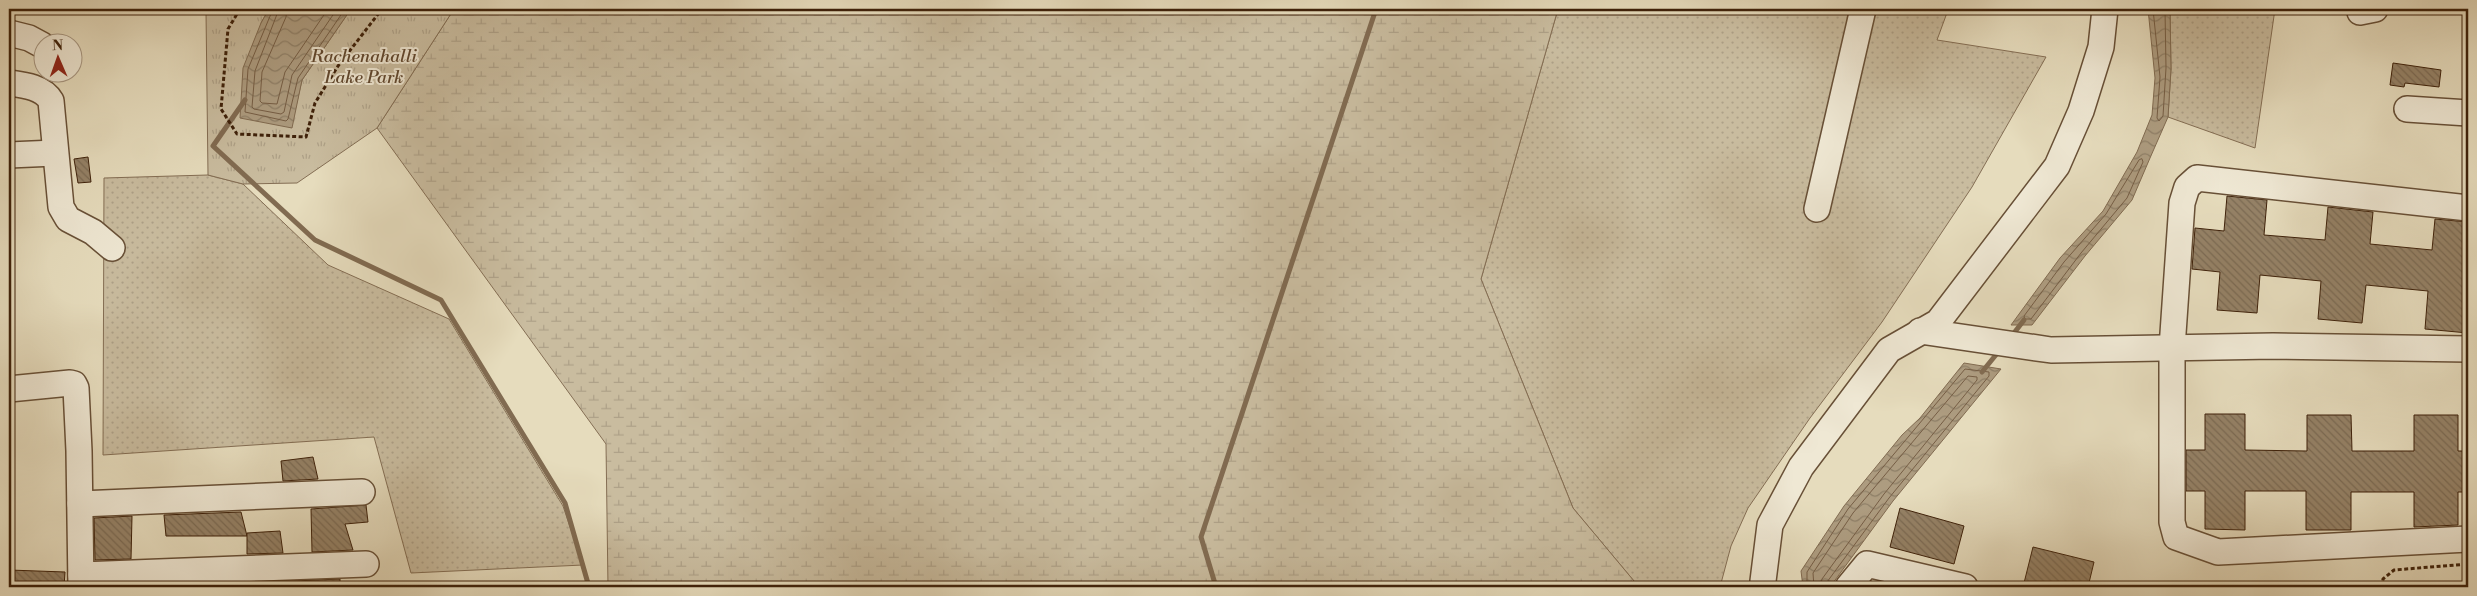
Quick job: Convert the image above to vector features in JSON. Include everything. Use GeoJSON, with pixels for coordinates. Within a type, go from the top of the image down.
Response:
{"type":"FeatureCollection","features":[{"type":"Feature","properties":{"kind":"street"},"geometry":{"type":"LineString","coordinates":[[1817,209],[1862,9]]}},
{"type":"Feature","properties":{"kind":"street"},"geometry":{"type":"LineString","coordinates":[[1764,587],[1762,581],[1770,525],[1801,466],[1889,350],[1938,322],[2057,166],[2081,111],[2101,46],[2105,9]]}},
{"type":"Feature","properties":{"kind":"street"},"geometry":{"type":"LineString","coordinates":[[9,33],[32,40]]}},
{"type":"Feature","properties":{"kind":"street"},"geometry":{"type":"LineString","coordinates":[[9,83],[29,87],[48,84],[61,207],[68,219],[92,232],[112,248]]}},
{"type":"Feature","properties":{"kind":"street"},"geometry":{"type":"LineString","coordinates":[[2407,109],[2468,112]]}},
{"type":"Feature","properties":{"kind":"street"},"geometry":{"type":"LineString","coordinates":[[9,155],[55,153]]}},
{"type":"Feature","properties":{"kind":"street"},"geometry":{"type":"LineString","coordinates":[[2468,208],[2197,178],[2187,187],[2182,203],[2172,348],[2172,522],[2176,538],[2218,552],[2468,539]]}},
{"type":"Feature","properties":{"kind":"street"},"geometry":{"type":"LineString","coordinates":[[1920,332],[2051,350],[2273,346],[2468,348]]}},
{"type":"Feature","properties":{"kind":"street"},"geometry":{"type":"LineString","coordinates":[[9,389],[74,384],[79,451],[81,581],[366,564]]}},
{"type":"Feature","properties":{"kind":"street"},"geometry":{"type":"LineString","coordinates":[[80,504],[362,492]]}},
{"type":"Feature","properties":{"kind":"street"},"geometry":{"type":"LineString","coordinates":[[1848,587],[1867,564],[1966,587]]}},
{"type":"Feature","properties":{"kind":"path"},"geometry":{"type":"LineString","coordinates":[[240,9],[228,28],[221,109],[237,134],[306,137],[315,104],[338,66],[382,9]]}},
{"type":"Feature","properties":{"kind":"path"},"geometry":{"type":"LineString","coordinates":[[2382,587],[2383,579],[2394,570],[2468,564]]}},
{"type":"Feature","properties":{"kind":"green space"},"geometry":{"type":"Polygon","coordinates":[[[9,9],[208,9],[206,12],[9,13],[9,9]]]}},
{"type":"Feature","properties":{"kind":"green space","name":"Rachenahalli Lake Park"},"geometry":{"type":"Polygon","coordinates":[[[208,9],[269,9],[261,23],[291,128],[302,80],[351,9],[454,9],[377,128],[297,183],[243,184],[208,175],[206,12],[208,9]]]}},
{"type":"Feature","properties":{"kind":"green space"},"geometry":{"type":"Polygon","coordinates":[[[454,9],[1558,9],[1481,279],[1573,508],[1639,587],[608,587],[606,444],[377,128],[454,9]]]}},
{"type":"Feature","properties":{"kind":"green space"},"geometry":{"type":"Polygon","coordinates":[[[1558,9],[1940,9],[1948,10],[1937,40],[2046,57],[1972,187],[1882,322],[1810,418],[1748,508],[1731,546],[1720,587],[1639,587],[1573,508],[1481,279],[1558,9]]]}},
{"type":"Feature","properties":{"kind":"green space"},"geometry":{"type":"Polygon","coordinates":[[[2170,9],[2275,9],[2255,148],[2168,117],[2171,69],[2170,9]]]}},
{"type":"Feature","properties":{"kind":"green space"},"geometry":{"type":"Polygon","coordinates":[[[208,175],[243,184],[328,265],[449,319],[563,506],[583,565],[411,573],[374,437],[103,455],[104,178],[208,175]]]}},
{"type":"Feature","properties":{"kind":"water"},"geometry":{"type":"Polygon","coordinates":[[[269,9],[351,9],[302,80],[292,128],[240,118],[243,68],[261,23],[269,9]]]}},
{"type":"Feature","properties":{"kind":"water"},"geometry":{"type":"Polygon","coordinates":[[[2148,9],[2170,9],[2171,69],[2168,117],[2132,200],[2085,256],[2032,325],[2011,325],[2060,258],[2103,211],[2137,152],[2152,115],[2155,78],[2148,9]]]}},
{"type":"Feature","properties":{"kind":"water"},"geometry":{"type":"Polygon","coordinates":[[[1964,363],[2001,369],[1893,501],[1830,587],[1803,587],[1801,571],[1844,506],[1902,435],[1920,418],[1964,363]]]}},
{"type":"Feature","properties":{"kind":"building"},"geometry":{"type":"Polygon","coordinates":[[[2393,63],[2441,70],[2439,87],[2405,83],[2404,87],[2390,85],[2393,63]]]}},
{"type":"Feature","properties":{"kind":"building"},"geometry":{"type":"Polygon","coordinates":[[[88,157],[91,182],[78,183],[74,159],[88,157]]]}},
{"type":"Feature","properties":{"kind":"building"},"geometry":{"type":"Polygon","coordinates":[[[2227,196],[2267,200],[2264,235],[2325,240],[2328,207],[2373,212],[2370,244],[2432,250],[2435,219],[2468,222],[2468,333],[2425,329],[2428,291],[2366,285],[2362,323],[2318,319],[2321,281],[2260,275],[2257,313],[2217,310],[2220,272],[2192,269],[2195,228],[2224,231],[2227,196]]]}},
{"type":"Feature","properties":{"kind":"building"},"geometry":{"type":"Polygon","coordinates":[[[2205,414],[2245,414],[2245,450],[2307,451],[2307,415],[2351,415],[2352,451],[2414,451],[2414,415],[2458,415],[2458,451],[2468,451],[2468,492],[2458,492],[2458,525],[2414,527],[2414,492],[2351,492],[2351,530],[2306,530],[2306,491],[2245,491],[2245,530],[2205,529],[2205,491],[2186,491],[2186,450],[2205,450],[2205,414]]]}},
{"type":"Feature","properties":{"kind":"building"},"geometry":{"type":"Polygon","coordinates":[[[313,457],[318,479],[283,481],[281,461],[313,457]]]}},
{"type":"Feature","properties":{"kind":"building"},"geometry":{"type":"Polygon","coordinates":[[[366,505],[368,522],[345,524],[353,550],[312,552],[311,509],[366,505]]]}},
{"type":"Feature","properties":{"kind":"building"},"geometry":{"type":"Polygon","coordinates":[[[1900,508],[1964,526],[1954,564],[1890,547],[1900,508]]]}},
{"type":"Feature","properties":{"kind":"building"},"geometry":{"type":"Polygon","coordinates":[[[241,512],[247,536],[166,536],[164,515],[241,512]]]}},
{"type":"Feature","properties":{"kind":"building"},"geometry":{"type":"Polygon","coordinates":[[[132,516],[131,559],[95,560],[94,518],[132,516]]]}},
{"type":"Feature","properties":{"kind":"building"},"geometry":{"type":"Polygon","coordinates":[[[280,531],[283,553],[247,554],[247,533],[280,531]]]}},
{"type":"Feature","properties":{"kind":"building"},"geometry":{"type":"Polygon","coordinates":[[[2033,547],[2094,562],[2088,587],[2023,587],[2033,547]]]}},
{"type":"Feature","properties":{"kind":"building"},"geometry":{"type":"Polygon","coordinates":[[[9,570],[65,572],[64,587],[9,587],[9,570]]]}},
{"type":"Feature","properties":{"kind":"building"},"geometry":{"type":"Polygon","coordinates":[[[340,579],[340,587],[200,587],[200,585],[340,579]]]}},
{"type":"Feature","properties":{"kind":"waterway"},"geometry":{"type":"LineString","coordinates":[[1216,587],[1201,537],[1376,9]]}},
{"type":"Feature","properties":{"kind":"waterway"},"geometry":{"type":"LineString","coordinates":[[245,100],[213,146],[315,240],[441,300],[565,503],[589,587]]}},
{"type":"Feature","properties":{"kind":"waterway"},"geometry":{"type":"LineString","coordinates":[[2011,337],[2024,320]]}},
{"type":"Feature","properties":{"kind":"waterway"},"geometry":{"type":"LineString","coordinates":[[1982,372],[1999,351]]}}]}
